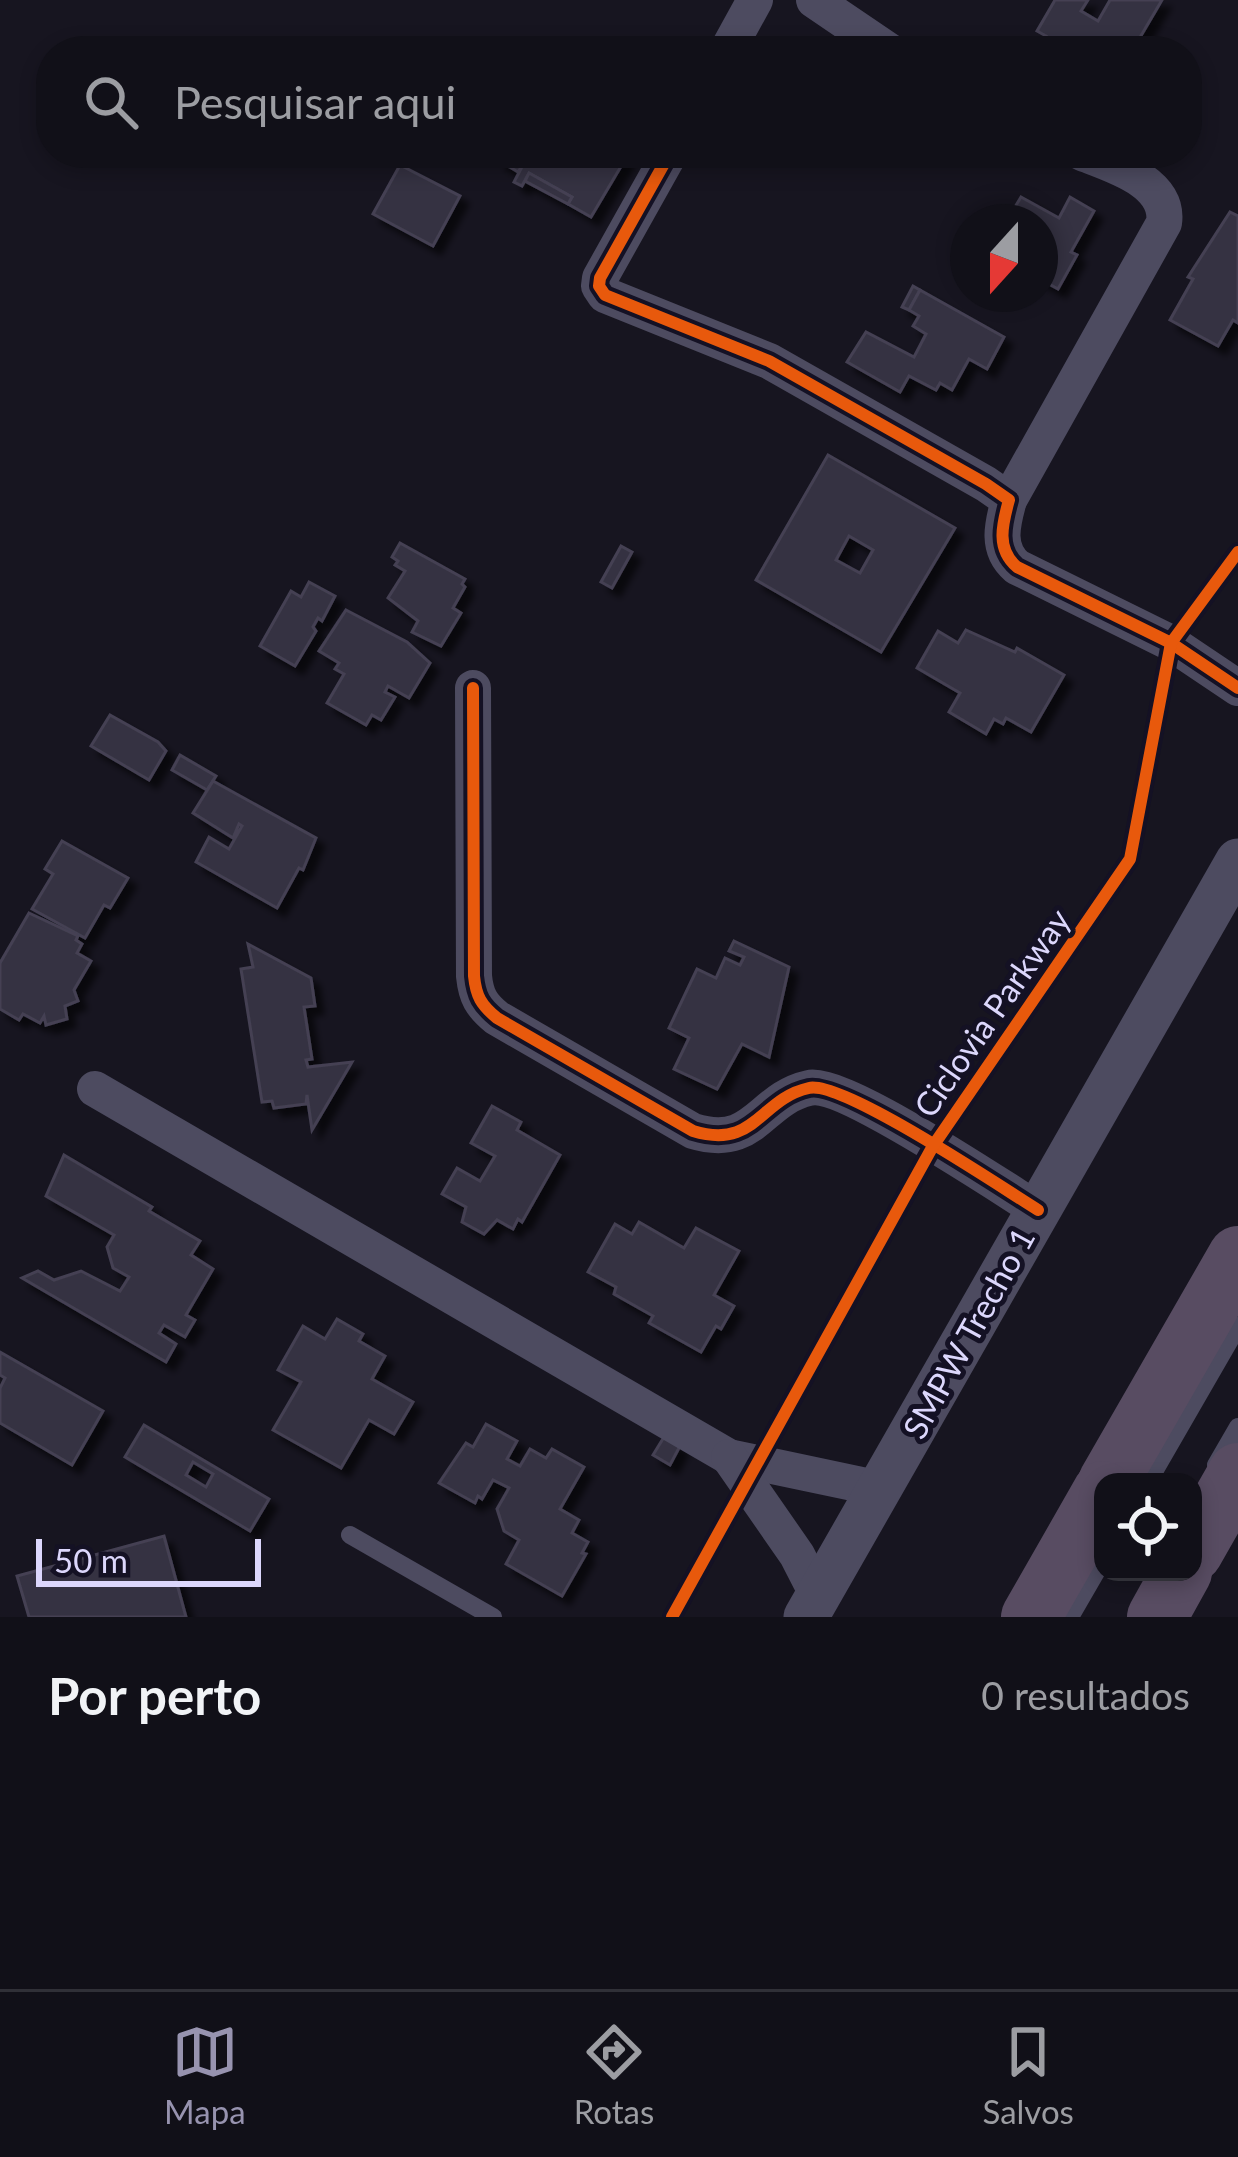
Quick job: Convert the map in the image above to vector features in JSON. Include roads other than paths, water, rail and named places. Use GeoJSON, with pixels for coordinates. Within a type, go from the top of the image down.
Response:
{"type":"FeatureCollection","features":[{"type":"Feature","properties":{"kind":"highway"},"geometry":{"type":"LineString","coordinates":[[1113,1473],[1238,1256]]}},
{"type":"Feature","properties":{"kind":"highway"},"geometry":{"type":"LineString","coordinates":[[1202,1529],[1221,1479]]}},
{"type":"Feature","properties":{"kind":"highway"},"geometry":{"type":"LineString","coordinates":[[1031,1617],[1094,1507]]}},
{"type":"Feature","properties":{"kind":"highway"},"geometry":{"type":"LineString","coordinates":[[1156,1617],[1177,1581]]}},
{"type":"Feature","properties":{"kind":"street"},"geometry":{"type":"LineString","coordinates":[[735,36],[755,0]]}},
{"type":"Feature","properties":{"kind":"street"},"geometry":{"type":"LineString","coordinates":[[814,0],[867,36]]}},
{"type":"Feature","properties":{"kind":"street"},"geometry":{"type":"LineString","coordinates":[[662,168],[601,278],[604,295],[769,361],[970,473],[1009,500]]}},
{"type":"Feature","properties":{"kind":"street"},"geometry":{"type":"LineString","coordinates":[[1116,168],[1157,194],[1163,203],[1164,224],[1009,500],[1004,553],[1017,567],[1171,643],[1238,688]]}},
{"type":"Feature","properties":{"kind":"street"},"geometry":{"type":"LineString","coordinates":[[473,688],[474,976],[483,1007],[693,1131],[732,1136],[797,1093],[818,1088],[864,1105],[1038,1210]]}},
{"type":"Feature","properties":{"kind":"street","name":"SMPW Trecho 1"},"geometry":{"type":"LineString","coordinates":[[812,1606],[1238,861]]}},
{"type":"Feature","properties":{"kind":"street"},"geometry":{"type":"LineString","coordinates":[[95,1088],[729,1456],[881,1489]]}},
{"type":"Feature","properties":{"kind":"street"},"geometry":{"type":"LineString","coordinates":[[729,1456],[797,1555],[812,1606]]}},
{"type":"Feature","properties":{"kind":"lane"},"geometry":{"type":"LineString","coordinates":[[1153,1473],[1238,1326]]}},
{"type":"Feature","properties":{"kind":"lane"},"geometry":{"type":"LineString","coordinates":[[1221,1479],[1238,1427]]}},
{"type":"Feature","properties":{"kind":"lane"},"geometry":{"type":"LineString","coordinates":[[350,1535],[493,1617]]}},
{"type":"Feature","properties":{"kind":"lane"},"geometry":{"type":"LineString","coordinates":[[1070,1617],[1094,1576]]}}]}
